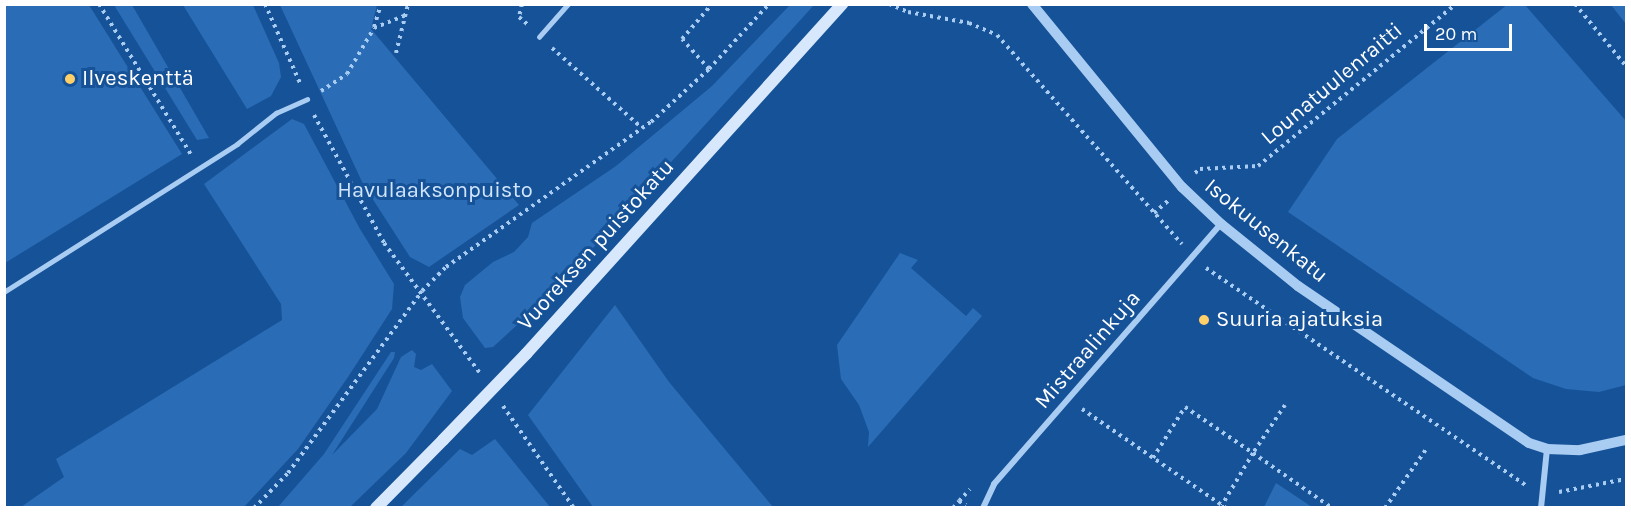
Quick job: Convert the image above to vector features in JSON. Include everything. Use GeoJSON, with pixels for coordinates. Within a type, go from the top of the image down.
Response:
{"type":"FeatureCollection","features":[{"type":"Feature","properties":{"kind":"main road","name":"Vuoreksen puistokatu"},"geometry":{"type":"LineString","coordinates":[[376,507],[526,354],[842,4]]}},
{"type":"Feature","properties":{"kind":"street","name":"Isokuusenkatu"},"geometry":{"type":"LineString","coordinates":[[1032,4],[1182,187],[1221,224],[1298,286],[1529,442],[1547,449],[1580,450],[1626,440]]}},
{"type":"Feature","properties":{"kind":"street","name":"Mistraalinkuja"},"geometry":{"type":"LineString","coordinates":[[984,504],[1069,400],[1221,224]]}},
{"type":"Feature","properties":{"kind":"street"},"geometry":{"type":"LineString","coordinates":[[1541,507],[1547,449]]}},
{"type":"Feature","properties":{"kind":"lane"},"geometry":{"type":"LineString","coordinates":[[539,37],[568,4]]}},
{"type":"Feature","properties":{"kind":"lane"},"geometry":{"type":"LineString","coordinates":[[4,292],[199,168],[276,113],[307,99]]}},
{"type":"Feature","properties":{"kind":"path"},"geometry":{"type":"LineString","coordinates":[[99,4],[199,168]]}},
{"type":"Feature","properties":{"kind":"path"},"geometry":{"type":"LineString","coordinates":[[265,4],[341,169],[384,243],[422,291]]}},
{"type":"Feature","properties":{"kind":"path"},"geometry":{"type":"LineString","coordinates":[[307,99],[347,74],[374,28],[381,4]]}},
{"type":"Feature","properties":{"kind":"path"},"geometry":{"type":"LineString","coordinates":[[396,53],[408,4]]}},
{"type":"Feature","properties":{"kind":"path"},"geometry":{"type":"LineString","coordinates":[[709,69],[682,39],[712,4]]}},
{"type":"Feature","properties":{"kind":"path"},"geometry":{"type":"LineString","coordinates":[[254,507],[288,473],[422,291],[483,239],[642,128],[709,69],[769,4]]}},
{"type":"Feature","properties":{"kind":"path"},"geometry":{"type":"LineString","coordinates":[[889,4],[908,12],[969,23],[997,35],[1193,257],[1510,476],[1542,489],[1572,491],[1626,479]]}},
{"type":"Feature","properties":{"kind":"path","name":"Lounatuulenraitti"},"geometry":{"type":"LineString","coordinates":[[1258,166],[1456,4]]}},
{"type":"Feature","properties":{"kind":"path"},"geometry":{"type":"LineString","coordinates":[[1575,4],[1626,66]]}},
{"type":"Feature","properties":{"kind":"path"},"geometry":{"type":"LineString","coordinates":[[374,28],[406,15]]}},
{"type":"Feature","properties":{"kind":"path"},"geometry":{"type":"LineString","coordinates":[[539,37],[642,128]]}},
{"type":"Feature","properties":{"kind":"path"},"geometry":{"type":"LineString","coordinates":[[1069,400],[1224,506],[1253,453],[1285,405]]}},
{"type":"Feature","properties":{"kind":"path"},"geometry":{"type":"LineString","coordinates":[[1153,458],[1185,407],[1332,507]]}},
{"type":"Feature","properties":{"kind":"path"},"geometry":{"type":"LineString","coordinates":[[1385,507],[1426,448]]}},
{"type":"Feature","properties":{"kind":"path"},"geometry":{"type":"LineString","coordinates":[[953,507],[959,501],[972,507]]}},
{"type":"Feature","properties":{"kind":"green space","name":"Ilveskenttä"},"geometry":{"type":"Polygon","coordinates":[[[5,4],[89,5],[182,154],[5,263],[5,4]]]}},
{"type":"Feature","properties":{"kind":"green space"},"geometry":{"type":"Polygon","coordinates":[[[791,4],[814,5],[551,294],[493,347],[485,348],[463,318],[460,297],[465,285],[493,262],[514,252],[528,237],[532,223],[616,166],[712,86],[791,4]]]}},
{"type":"Feature","properties":{"kind":"green space"},"geometry":{"type":"Polygon","coordinates":[[[1508,4],[1525,5],[1626,121],[1626,385],[1599,392],[1566,389],[1533,378],[1288,212],[1337,139],[1508,4]]]}},
{"type":"Feature","properties":{"kind":"green space"},"geometry":{"type":"Polygon","coordinates":[[[114,5],[132,5],[209,138],[197,140],[114,5]]]}},
{"type":"Feature","properties":{"kind":"green space"},"geometry":{"type":"Polygon","coordinates":[[[183,5],[253,5],[279,63],[281,77],[271,96],[247,109],[183,5]]]}},
{"type":"Feature","properties":{"kind":"green space","name":"Havulaaksonpuisto"},"geometry":{"type":"Polygon","coordinates":[[[280,5],[377,5],[371,29],[519,205],[429,267],[410,257],[363,184],[280,5]]]}},
{"type":"Feature","properties":{"kind":"green space"},"geometry":{"type":"Polygon","coordinates":[[[1611,5],[1626,5],[1626,24],[1611,5]]]}},
{"type":"Feature","properties":{"kind":"green space"},"geometry":{"type":"Polygon","coordinates":[[[292,119],[304,124],[360,229],[394,284],[392,309],[298,449],[244,507],[21,507],[64,477],[56,459],[282,320],[281,304],[204,184],[292,119]]]}},
{"type":"Feature","properties":{"kind":"green space"},"geometry":{"type":"Polygon","coordinates":[[[900,253],[918,260],[911,268],[966,316],[973,308],[982,316],[868,447],[869,432],[859,405],[841,379],[837,345],[900,253]]]}},
{"type":"Feature","properties":{"kind":"green space"},"geometry":{"type":"Polygon","coordinates":[[[615,305],[669,382],[773,507],[593,507],[528,415],[615,305]]]}},
{"type":"Feature","properties":{"kind":"green space"},"geometry":{"type":"Polygon","coordinates":[[[412,350],[416,354],[414,367],[421,370],[432,364],[452,391],[406,453],[350,507],[278,507],[324,454],[391,352],[395,352],[394,358],[332,455],[377,409],[401,357],[412,350]]]}},
{"type":"Feature","properties":{"kind":"green space"},"geometry":{"type":"Polygon","coordinates":[[[495,439],[550,507],[401,507],[460,449],[472,455],[495,439]]]}},
{"type":"Feature","properties":{"kind":"green space"},"geometry":{"type":"Polygon","coordinates":[[[1276,483],[1312,507],[1264,507],[1276,483]]]}},
{"type":"Feature","properties":{"kind":"place","name":"Ilveskenttä"},"geometry":{"type":"Point","coordinates":[70,79]}},
{"type":"Feature","properties":{"kind":"place","name":"Suuria ajatuksia"},"geometry":{"type":"Point","coordinates":[1204,320]}}]}
